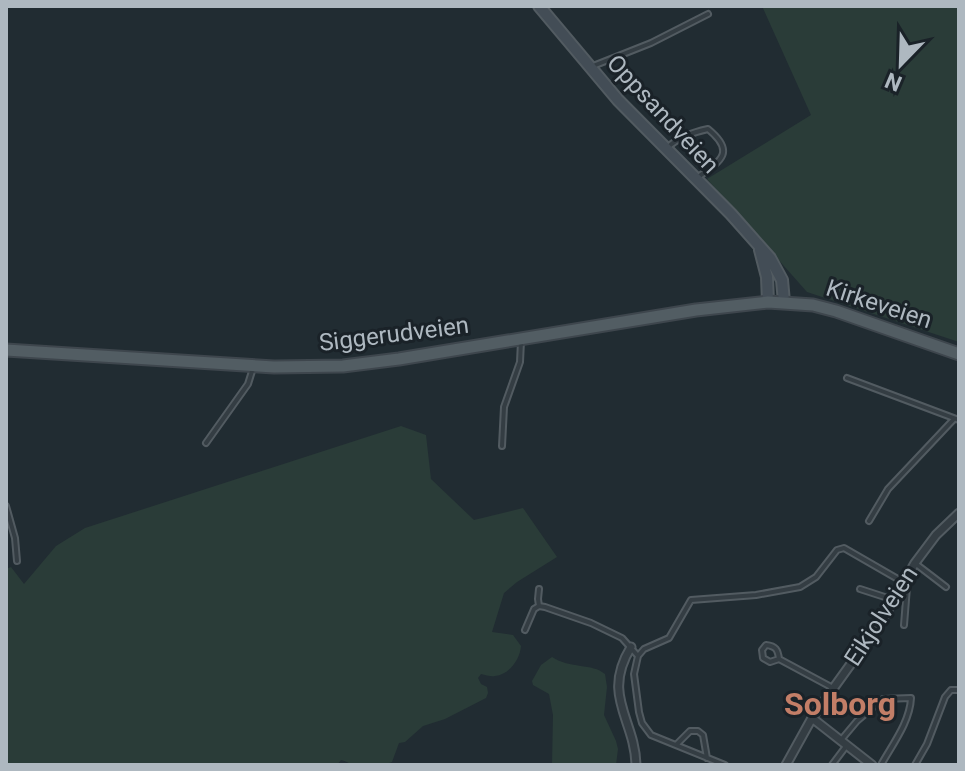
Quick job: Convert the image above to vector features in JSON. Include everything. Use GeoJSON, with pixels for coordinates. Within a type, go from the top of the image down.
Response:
{"type":"FeatureCollection","features":[{"type":"Feature","properties":{"kind":"main road","name":"Oppsandveien"},"geometry":{"type":"LineString","coordinates":[[539,6],[618,100],[740,223],[770,258],[779,273],[784,302]]}},
{"type":"Feature","properties":{"kind":"main road","name":"Oppsandveien"},"geometry":{"type":"LineString","coordinates":[[760,248],[767,277],[768,302]]}},
{"type":"Feature","properties":{"kind":"main road","name":"Siggerudveien"},"geometry":{"type":"LineString","coordinates":[[6,350],[253,366],[360,364],[696,310],[784,302]]}},
{"type":"Feature","properties":{"kind":"main road","name":"Kirkeveien"},"geometry":{"type":"LineString","coordinates":[[784,302],[836,311],[959,354]]}},
{"type":"Feature","properties":{"kind":"street","name":"Eikjolveien"},"geometry":{"type":"LineString","coordinates":[[786,765],[812,718],[881,622],[915,563],[936,535],[959,513]]}},
{"type":"Feature","properties":{"kind":"street"},"geometry":{"type":"LineString","coordinates":[[631,647],[621,668],[618,691],[636,765]]}},
{"type":"Feature","properties":{"kind":"street"},"geometry":{"type":"LineString","coordinates":[[812,718],[872,765]]}},
{"type":"Feature","properties":{"kind":"lane"},"geometry":{"type":"LineString","coordinates":[[591,67],[651,43],[708,14]]}},
{"type":"Feature","properties":{"kind":"lane"},"geometry":{"type":"LineString","coordinates":[[666,149],[697,131],[708,129],[714,133],[722,146],[722,159],[696,178]]}},
{"type":"Feature","properties":{"kind":"lane"},"geometry":{"type":"LineString","coordinates":[[502,446],[504,407],[520,362],[521,339]]}},
{"type":"Feature","properties":{"kind":"lane"},"geometry":{"type":"LineString","coordinates":[[206,443],[248,384],[253,366]]}},
{"type":"Feature","properties":{"kind":"lane"},"geometry":{"type":"LineString","coordinates":[[847,378],[957,420],[888,489],[869,521]]}},
{"type":"Feature","properties":{"kind":"lane"},"geometry":{"type":"LineString","coordinates":[[6,506],[15,538],[17,561]]}},
{"type":"Feature","properties":{"kind":"lane"},"geometry":{"type":"LineString","coordinates":[[725,765],[651,735],[642,723],[634,680],[638,656],[644,649],[669,638],[691,600],[756,595],[800,587],[816,577],[837,550],[844,548],[907,587],[904,625]]}},
{"type":"Feature","properties":{"kind":"lane"},"geometry":{"type":"LineString","coordinates":[[915,563],[946,587]]}},
{"type":"Feature","properties":{"kind":"lane"},"geometry":{"type":"LineString","coordinates":[[539,589],[539,606]]}},
{"type":"Feature","properties":{"kind":"lane"},"geometry":{"type":"LineString","coordinates":[[860,589],[894,600]]}},
{"type":"Feature","properties":{"kind":"lane"},"geometry":{"type":"LineString","coordinates":[[539,606],[591,623],[622,638],[638,656]]}},
{"type":"Feature","properties":{"kind":"lane"},"geometry":{"type":"LineString","coordinates":[[525,630],[532,611],[539,606]]}},
{"type":"Feature","properties":{"kind":"lane"},"geometry":{"type":"LineString","coordinates":[[779,659],[778,650],[772,645],[766,645],[762,650],[763,658],[770,662],[779,659],[833,688]]}},
{"type":"Feature","properties":{"kind":"lane"},"geometry":{"type":"LineString","coordinates":[[915,765],[927,744],[945,697],[951,690],[959,690]]}},
{"type":"Feature","properties":{"kind":"lane"},"geometry":{"type":"LineString","coordinates":[[832,765],[857,721],[883,699],[911,698],[911,708],[881,765]]}},
{"type":"Feature","properties":{"kind":"lane"},"geometry":{"type":"LineString","coordinates":[[675,746],[690,731],[698,731],[703,735],[707,758]]}},
{"type":"Feature","properties":{"kind":"green space"},"geometry":{"type":"Polygon","coordinates":[[[762,6],[959,6],[959,342],[807,292],[707,179],[811,115],[762,6]]]}},
{"type":"Feature","properties":{"kind":"green space"},"geometry":{"type":"Polygon","coordinates":[[[401,426],[426,435],[431,479],[474,520],[523,508],[557,557],[504,593],[492,632],[513,635],[521,646],[516,661],[505,672],[493,676],[481,674],[478,678],[487,687],[486,698],[445,719],[423,726],[405,742],[399,743],[392,762],[378,765],[358,766],[341,760],[337,765],[6,765],[6,569],[11,567],[24,584],[56,546],[85,528],[401,426]]]}},
{"type":"Feature","properties":{"kind":"green space"},"geometry":{"type":"Polygon","coordinates":[[[552,657],[605,674],[604,715],[618,749],[616,765],[552,765],[553,715],[549,694],[533,685],[532,681],[541,665],[552,657]]]}},
{"type":"Feature","properties":{"kind":"district","name":"Solborg"},"geometry":{"type":"Point","coordinates":[840,704]}}]}
